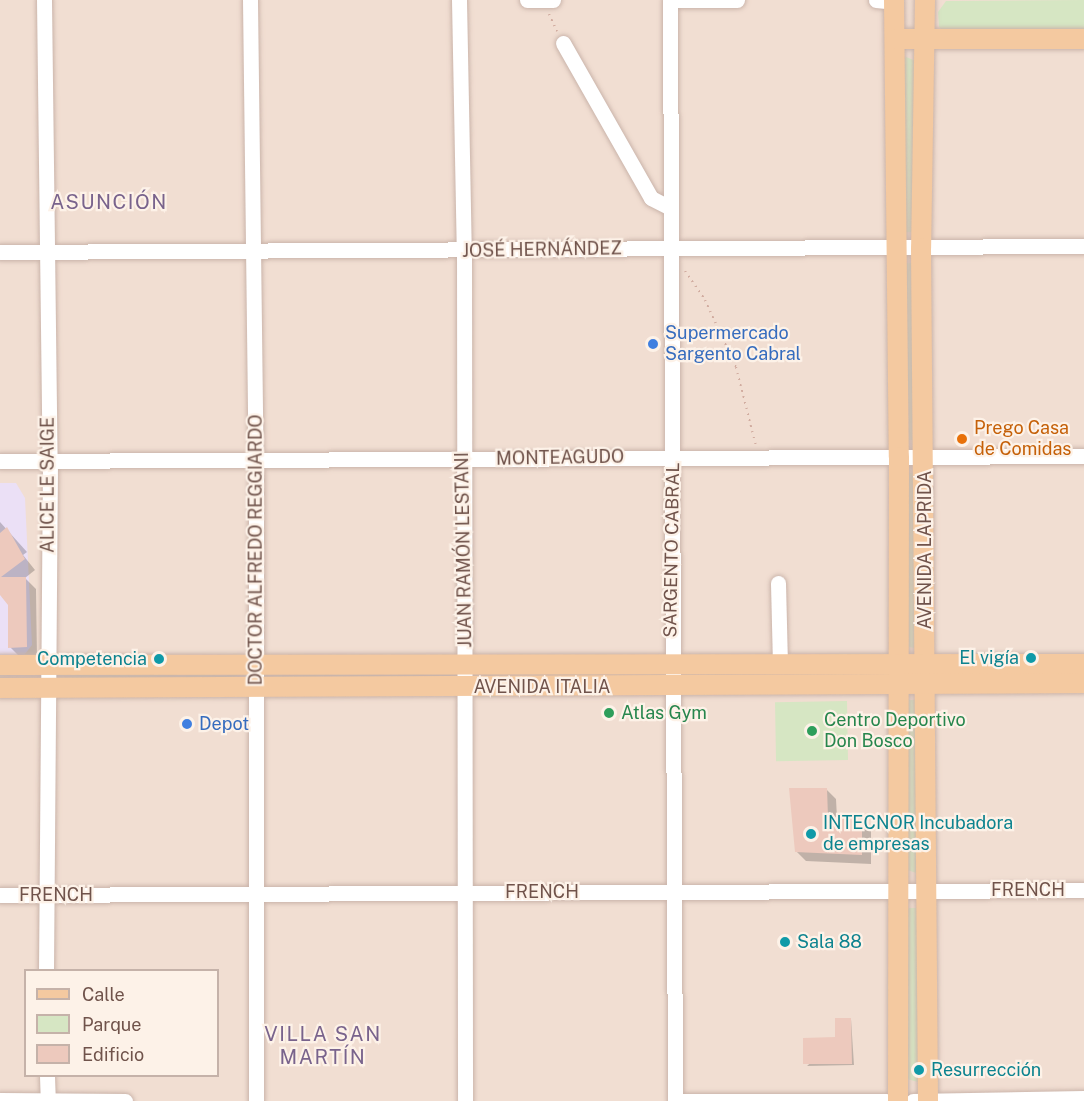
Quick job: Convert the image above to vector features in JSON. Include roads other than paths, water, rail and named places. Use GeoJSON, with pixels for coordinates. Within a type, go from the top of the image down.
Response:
{"type":"FeatureCollection","features":[{"type":"Feature","properties":{"kind":"main road","name":"AVENIDA LAPRIDA"},"geometry":{"type":"LineString","coordinates":[[925,0],[921,248],[925,457],[925,891],[928,1101]]}},
{"type":"Feature","properties":{"kind":"main road","name":"AVENIDA LAPRIDA"},"geometry":{"type":"LineString","coordinates":[[886,1],[896,39],[899,457],[898,1101]]}},
{"type":"Feature","properties":{"kind":"main road"},"geometry":{"type":"LineString","coordinates":[[896,39],[1084,39]]}},
{"type":"Feature","properties":{"kind":"main road","name":"AVENIDA ITALIA"},"geometry":{"type":"LineString","coordinates":[[0,665],[780,664],[899,674]]}},
{"type":"Feature","properties":{"kind":"main road","name":"AVENIDA ITALIA"},"geometry":{"type":"LineString","coordinates":[[925,674],[1084,664]]}},
{"type":"Feature","properties":{"kind":"main road","name":"AVENIDA ITALIA"},"geometry":{"type":"LineString","coordinates":[[0,688],[257,690],[672,686],[899,674],[1084,683]]}},
{"type":"Feature","properties":{"kind":"street","name":"ALICE LE SAIGE"},"geometry":{"type":"LineString","coordinates":[[44,0],[50,462],[44,895],[46,969]]}},
{"type":"Feature","properties":{"kind":"street","name":"DOCTOR ALFREDO REGGIARDO"},"geometry":{"type":"LineString","coordinates":[[250,0],[251,251],[256,460],[256,1101]]}},
{"type":"Feature","properties":{"kind":"street","name":"JUAN RAMÓN LESTANI"},"geometry":{"type":"LineString","coordinates":[[459,0],[464,251],[462,459],[465,665],[463,893],[465,1101]]}},
{"type":"Feature","properties":{"kind":"street"},"geometry":{"type":"LineString","coordinates":[[527,0],[553,0]]}},
{"type":"Feature","properties":{"kind":"street","name":"SARGENTO CABRAL"},"geometry":{"type":"LineString","coordinates":[[670,0],[669,249],[674,457],[671,665],[677,1101]]}},
{"type":"Feature","properties":{"kind":"street"},"geometry":{"type":"LineString","coordinates":[[677,0],[737,0]]}},
{"type":"Feature","properties":{"kind":"street"},"geometry":{"type":"LineString","coordinates":[[563,43],[651,198],[669,207]]}},
{"type":"Feature","properties":{"kind":"street","name":"JOSÉ HERNÁNDEZ"},"geometry":{"type":"LineString","coordinates":[[0,252],[896,249],[1084,246]]}},
{"type":"Feature","properties":{"kind":"street","name":"MONTEAGUDO"},"geometry":{"type":"LineString","coordinates":[[0,461],[1084,456]]}},
{"type":"Feature","properties":{"kind":"street"},"geometry":{"type":"LineString","coordinates":[[778,583],[780,664]]}},
{"type":"Feature","properties":{"kind":"street","name":"FRENCH"},"geometry":{"type":"LineString","coordinates":[[0,895],[1084,890]]}},
{"type":"Feature","properties":{"kind":"street"},"geometry":{"type":"LineString","coordinates":[[47,1077],[48,1100]]}},
{"type":"Feature","properties":{"kind":"street"},"geometry":{"type":"LineString","coordinates":[[913,1101],[1084,1098]]}},
{"type":"Feature","properties":{"kind":"street"},"geometry":{"type":"LineString","coordinates":[[0,1100],[125,1101]]}},
{"type":"Feature","properties":{"kind":"street"},"geometry":{"type":"LineString","coordinates":[[677,1101],[885,1101]]}},
{"type":"Feature","properties":{"kind":"place","name":"Supermercado Sargento Cabral"},"geometry":{"type":"Point","coordinates":[653,344]}},
{"type":"Feature","properties":{"kind":"place","name":"Prego Casa de Comidas"},"geometry":{"type":"Point","coordinates":[962,439]}},
{"type":"Feature","properties":{"kind":"place","name":"El vigía"},"geometry":{"type":"Point","coordinates":[1031,658]}},
{"type":"Feature","properties":{"kind":"place","name":"Competencia"},"geometry":{"type":"Point","coordinates":[159,659]}},
{"type":"Feature","properties":{"kind":"place","name":"Atlas Gym"},"geometry":{"type":"Point","coordinates":[609,713]}},
{"type":"Feature","properties":{"kind":"place","name":"Depot"},"geometry":{"type":"Point","coordinates":[187,724]}},
{"type":"Feature","properties":{"kind":"place","name":"Centro Deportivo Don Bosco"},"geometry":{"type":"Point","coordinates":[812,731]}},
{"type":"Feature","properties":{"kind":"place","name":"INTECNOR Incubadora de empresas"},"geometry":{"type":"Point","coordinates":[811,834]}},
{"type":"Feature","properties":{"kind":"place","name":"Sala 88"},"geometry":{"type":"Point","coordinates":[785,942]}},
{"type":"Feature","properties":{"kind":"place","name":"Resurrección"},"geometry":{"type":"Point","coordinates":[919,1070]}},
{"type":"Feature","properties":{"kind":"district","name":"ASUNCIÓN"},"geometry":{"type":"Point","coordinates":[109,202]}},
{"type":"Feature","properties":{"kind":"district","name":"VILLA SAN MARTÍN"},"geometry":{"type":"Point","coordinates":[323,1046]}}]}
